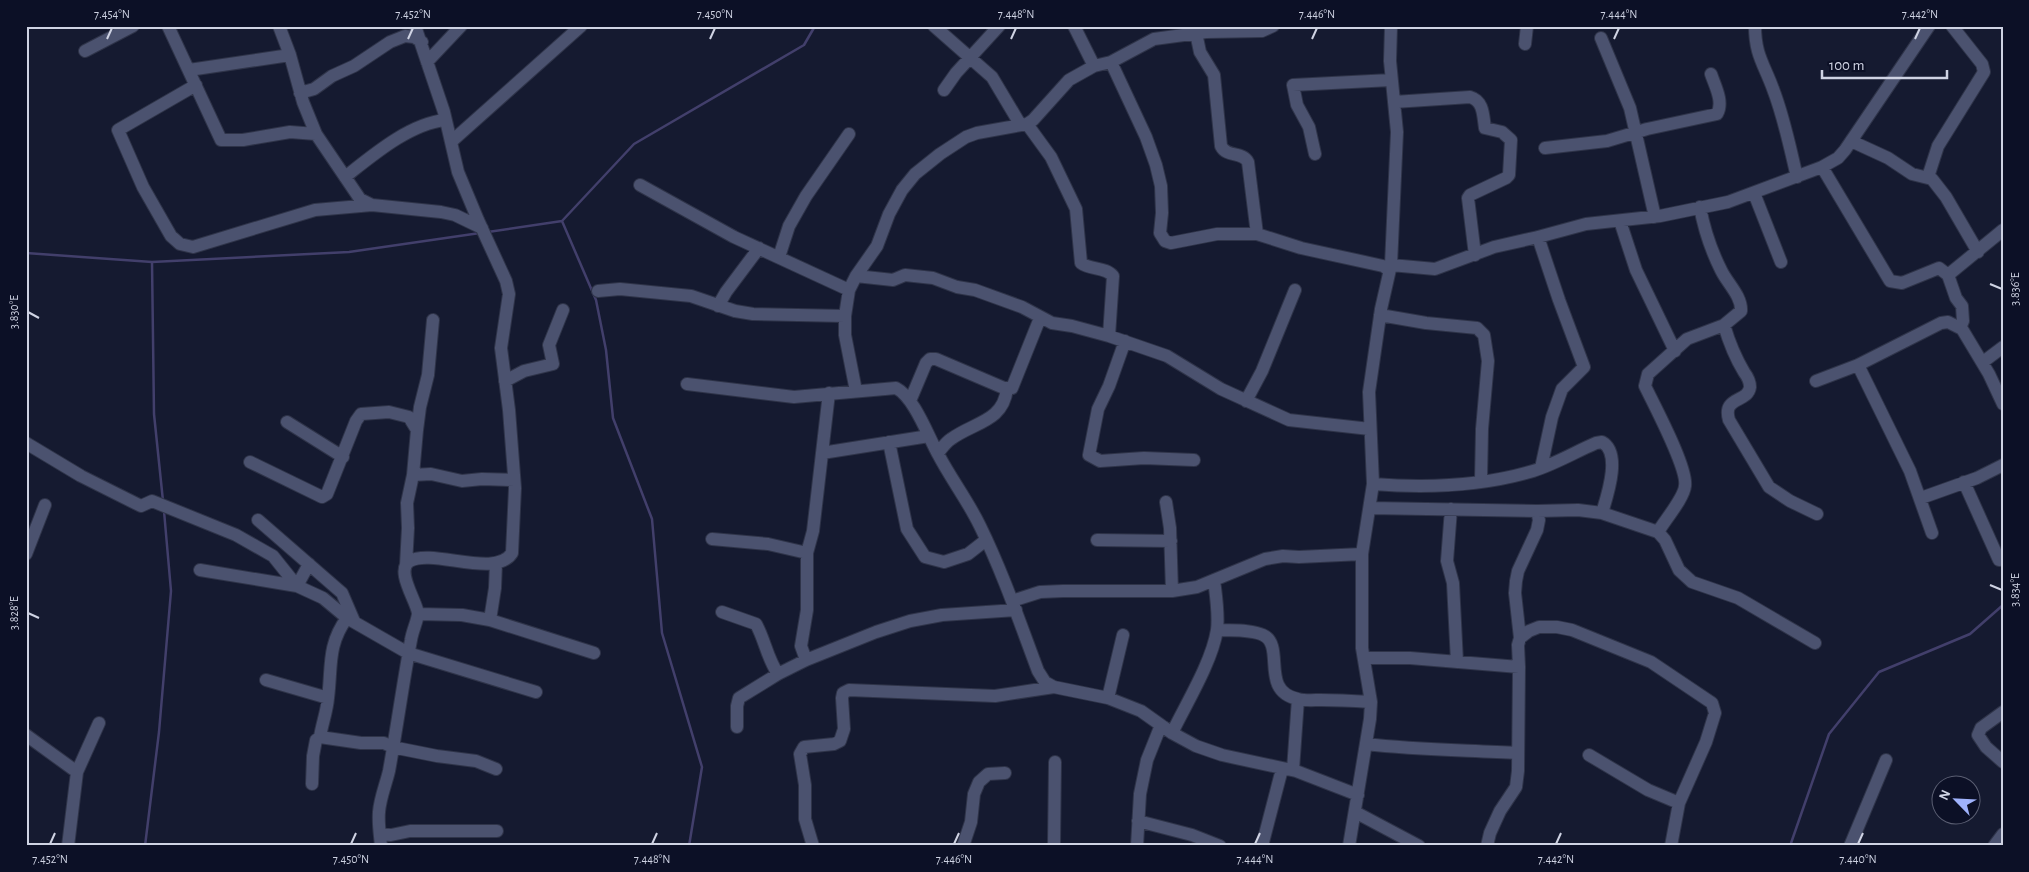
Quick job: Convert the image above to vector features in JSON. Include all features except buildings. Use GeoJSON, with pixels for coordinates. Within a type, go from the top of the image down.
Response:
{"type":"FeatureCollection","features":[{"type":"Feature","properties":{"kind":"street"},"geometry":{"type":"LineString","coordinates":[[85,51],[132,26]]}},
{"type":"Feature","properties":{"kind":"street"},"geometry":{"type":"LineString","coordinates":[[168,26],[221,140],[243,140],[290,132],[316,134]]}},
{"type":"Feature","properties":{"kind":"street"},"geometry":{"type":"LineString","coordinates":[[279,26],[290,55],[300,93],[316,134],[360,199],[372,205]]}},
{"type":"Feature","properties":{"kind":"street"},"geometry":{"type":"LineString","coordinates":[[406,565],[410,561],[422,558],[496,562],[508,559],[512,553],[514,480],[510,410],[501,348],[509,294],[506,281],[458,172],[446,120],[426,62],[422,42],[415,26]]}},
{"type":"Feature","properties":{"kind":"street"},"geometry":{"type":"LineString","coordinates":[[426,62],[461,26]]}},
{"type":"Feature","properties":{"kind":"street"},"geometry":{"type":"LineString","coordinates":[[452,141],[581,26]]}},
{"type":"Feature","properties":{"kind":"street"},"geometry":{"type":"LineString","coordinates":[[934,26],[992,77],[1024,124],[1051,157],[1076,209],[1081,263],[1107,271],[1113,276],[1109,336]]}},
{"type":"Feature","properties":{"kind":"street"},"geometry":{"type":"LineString","coordinates":[[944,90],[969,58],[999,26]]}},
{"type":"Feature","properties":{"kind":"street"},"geometry":{"type":"LineString","coordinates":[[1074,26],[1094,66]]}},
{"type":"Feature","properties":{"kind":"street"},"geometry":{"type":"LineString","coordinates":[[856,391],[845,335],[845,316],[850,290],[856,276],[877,246],[889,214],[902,190],[915,174],[940,154],[966,137],[1024,124],[1069,80],[1094,66],[1111,62],[1154,39],[1196,33],[1262,31],[1272,26]]}},
{"type":"Feature","properties":{"kind":"street"},"geometry":{"type":"LineString","coordinates":[[1350,846],[1371,702],[1364,658],[1361,599],[1362,554],[1373,484],[1369,392],[1380,315],[1390,268],[1397,132],[1391,80],[1391,26]]}},
{"type":"Feature","properties":{"kind":"street"},"geometry":{"type":"LineString","coordinates":[[1525,44],[1527,26]]}},
{"type":"Feature","properties":{"kind":"street"},"geometry":{"type":"LineString","coordinates":[[1755,26],[1755,42],[1758,57],[1773,89],[1797,177]]}},
{"type":"Feature","properties":{"kind":"street"},"geometry":{"type":"LineString","coordinates":[[1111,62],[1146,137],[1156,165],[1162,204],[1160,233],[1165,241],[1171,242],[1217,234],[1257,234],[1301,248],[1390,268],[1435,269],[1494,247],[1586,224],[1655,217],[1728,202],[1822,167],[1838,158],[1851,141],[1929,26]]}},
{"type":"Feature","properties":{"kind":"street"},"geometry":{"type":"LineString","coordinates":[[1928,177],[1938,146],[1984,72],[1982,64],[1952,26]]}},
{"type":"Feature","properties":{"kind":"street"},"geometry":{"type":"LineString","coordinates":[[1196,33],[1200,52],[1214,75],[1221,146],[1227,153],[1242,156],[1248,162],[1257,234]]}},
{"type":"Feature","properties":{"kind":"street"},"geometry":{"type":"LineString","coordinates":[[300,93],[314,89],[332,76],[354,66],[390,42],[405,36],[414,37],[422,42]]}},
{"type":"Feature","properties":{"kind":"street"},"geometry":{"type":"LineString","coordinates":[[1601,38],[1630,108],[1655,217]]}},
{"type":"Feature","properties":{"kind":"street"},"geometry":{"type":"LineString","coordinates":[[189,70],[290,55]]}},
{"type":"Feature","properties":{"kind":"street"},"geometry":{"type":"LineString","coordinates":[[1545,148],[1607,141],[1636,134],[1647,129],[1717,114],[1720,108],[1720,101],[1711,74]]}},
{"type":"Feature","properties":{"kind":"street"},"geometry":{"type":"LineString","coordinates":[[1315,154],[1309,127],[1297,105],[1293,85],[1391,80]]}},
{"type":"Feature","properties":{"kind":"street"},"geometry":{"type":"LineString","coordinates":[[196,85],[118,130],[144,187],[171,236],[180,244],[193,247],[315,210],[372,205],[441,212],[469,221],[482,228]]}},
{"type":"Feature","properties":{"kind":"street"},"geometry":{"type":"LineString","coordinates":[[1394,102],[1470,97],[1480,103],[1485,128],[1502,132],[1511,140],[1509,175],[1474,192],[1468,198],[1475,255]]}},
{"type":"Feature","properties":{"kind":"street"},"geometry":{"type":"LineString","coordinates":[[345,177],[377,152],[424,124],[446,120]]}},
{"type":"Feature","properties":{"kind":"street"},"geometry":{"type":"LineString","coordinates":[[779,257],[789,226],[806,196],[849,134]]}},
{"type":"Feature","properties":{"kind":"street"},"geometry":{"type":"LineString","coordinates":[[1851,141],[1888,158],[1912,174],[1919,177],[1928,177],[1946,196],[1978,252]]}},
{"type":"Feature","properties":{"kind":"street"},"geometry":{"type":"LineString","coordinates":[[1822,167],[1890,281],[1902,283],[1939,268],[1948,275],[1964,313],[1960,328]]}},
{"type":"Feature","properties":{"kind":"street"},"geometry":{"type":"LineString","coordinates":[[640,185],[734,237],[850,290]]}},
{"type":"Feature","properties":{"kind":"street"},"geometry":{"type":"LineString","coordinates":[[1754,193],[1781,262]]}},
{"type":"Feature","properties":{"kind":"street"},"geometry":{"type":"LineString","coordinates":[[1658,532],[1684,492],[1685,480],[1674,446],[1645,386],[1648,374],[1687,339],[1724,325],[1741,312],[1742,306],[1721,270],[1705,231],[1700,207]]}},
{"type":"Feature","properties":{"kind":"street"},"geometry":{"type":"LineString","coordinates":[[1620,221],[1636,270],[1674,351]]}},
{"type":"Feature","properties":{"kind":"street"},"geometry":{"type":"LineString","coordinates":[[1948,275],[2003,230]]}},
{"type":"Feature","properties":{"kind":"street"},"geometry":{"type":"LineString","coordinates":[[1538,237],[1584,367],[1562,389],[1552,417],[1541,468]]}},
{"type":"Feature","properties":{"kind":"street"},"geometry":{"type":"LineString","coordinates":[[718,306],[726,292],[759,248]]}},
{"type":"Feature","properties":{"kind":"street"},"geometry":{"type":"LineString","coordinates":[[856,276],[894,280],[905,275],[933,278],[957,287],[983,292],[1022,307],[1052,323],[1072,326],[1109,336],[1167,356],[1221,389],[1297,422],[1370,429]]}},
{"type":"Feature","properties":{"kind":"street"},"geometry":{"type":"LineString","coordinates":[[598,292],[620,289],[691,296],[718,306],[753,314],[845,316]]}},
{"type":"Feature","properties":{"kind":"street"},"geometry":{"type":"LineString","coordinates":[[1246,401],[1262,371],[1295,290]]}},
{"type":"Feature","properties":{"kind":"street"},"geometry":{"type":"LineString","coordinates":[[505,381],[524,371],[553,364],[549,345],[563,310]]}},
{"type":"Feature","properties":{"kind":"street"},"geometry":{"type":"LineString","coordinates":[[1380,315],[1426,323],[1477,328],[1484,335],[1488,361],[1482,429],[1481,480]]}},
{"type":"Feature","properties":{"kind":"street"},"geometry":{"type":"LineString","coordinates":[[910,401],[926,363],[930,359],[936,359],[1007,389],[1014,386],[1040,318]]}},
{"type":"Feature","properties":{"kind":"street"},"geometry":{"type":"LineString","coordinates":[[433,320],[428,375],[420,407],[413,475],[407,503],[405,571],[408,589],[418,614],[408,653],[379,811],[380,840],[410,831],[497,831]]}},
{"type":"Feature","properties":{"kind":"street"},"geometry":{"type":"LineString","coordinates":[[1816,381],[1858,365],[1941,323],[1948,322],[1960,328],[1983,362],[2003,404]]}},
{"type":"Feature","properties":{"kind":"street"},"geometry":{"type":"LineString","coordinates":[[1724,325],[1731,350],[1748,378],[1750,386],[1747,393],[1729,407],[1727,413],[1729,420],[1769,487],[1804,509],[1817,514]]}},
{"type":"Feature","properties":{"kind":"street"},"geometry":{"type":"LineString","coordinates":[[1125,341],[1109,386],[1098,409],[1089,455],[1100,461],[1144,458],[1194,460]]}},
{"type":"Feature","properties":{"kind":"street"},"geometry":{"type":"LineString","coordinates":[[1983,362],[2003,347]]}},
{"type":"Feature","properties":{"kind":"street"},"geometry":{"type":"LineString","coordinates":[[1858,365],[1910,471],[1932,533]]}},
{"type":"Feature","properties":{"kind":"street"},"geometry":{"type":"LineString","coordinates":[[687,384],[794,397],[896,388],[902,391],[910,401],[980,526],[1014,606],[1038,671],[1045,682],[1054,687],[1108,698],[1141,711],[1196,746],[1222,755],[1288,769],[1358,795]]}},
{"type":"Feature","properties":{"kind":"street"},"geometry":{"type":"LineString","coordinates":[[938,453],[949,440],[1000,410],[1006,399],[1007,389]]}},
{"type":"Feature","properties":{"kind":"street"},"geometry":{"type":"LineString","coordinates":[[806,660],[800,646],[807,610],[807,553],[813,531],[829,393]]}},
{"type":"Feature","properties":{"kind":"street"},"geometry":{"type":"LineString","coordinates":[[250,462],[322,497],[327,494],[361,414],[388,412],[409,416],[417,430]]}},
{"type":"Feature","properties":{"kind":"street"},"geometry":{"type":"LineString","coordinates":[[288,422],[343,457]]}},
{"type":"Feature","properties":{"kind":"street"},"geometry":{"type":"LineString","coordinates":[[822,453],[929,436]]}},
{"type":"Feature","properties":{"kind":"street"},"geometry":{"type":"LineString","coordinates":[[889,442],[907,529],[925,557],[944,562],[968,554],[986,540]]}},
{"type":"Feature","properties":{"kind":"street"},"geometry":{"type":"LineString","coordinates":[[1373,484],[1423,486],[1481,480],[1541,468],[1596,442],[1602,442],[1610,449],[1612,464],[1610,482],[1602,513]]}},
{"type":"Feature","properties":{"kind":"street"},"geometry":{"type":"LineString","coordinates":[[26,443],[81,476],[141,506],[152,500],[236,535],[273,556],[297,586]]}},
{"type":"Feature","properties":{"kind":"street"},"geometry":{"type":"LineString","coordinates":[[1921,498],[1964,482],[2003,464]]}},
{"type":"Feature","properties":{"kind":"street"},"geometry":{"type":"LineString","coordinates":[[413,475],[431,474],[462,481],[482,479],[514,480]]}},
{"type":"Feature","properties":{"kind":"street"},"geometry":{"type":"LineString","coordinates":[[1964,482],[1999,560]]}},
{"type":"Feature","properties":{"kind":"street"},"geometry":{"type":"LineString","coordinates":[[1166,502],[1171,541],[1172,591]]}},
{"type":"Feature","properties":{"kind":"street"},"geometry":{"type":"LineString","coordinates":[[26,554],[45,505]]}},
{"type":"Feature","properties":{"kind":"street"},"geometry":{"type":"LineString","coordinates":[[1370,508],[1578,510],[1602,513],[1658,532],[1665,540],[1679,570],[1692,582],[1738,598],[1815,643]]}},
{"type":"Feature","properties":{"kind":"street"},"geometry":{"type":"LineString","coordinates":[[1451,509],[1447,560],[1453,583],[1457,662]]}},
{"type":"Feature","properties":{"kind":"street"},"geometry":{"type":"LineString","coordinates":[[1487,846],[1490,833],[1500,811],[1516,787],[1520,667],[1518,645],[1520,638],[1515,593],[1518,571],[1537,530],[1539,520],[1537,511]]}},
{"type":"Feature","properties":{"kind":"street"},"geometry":{"type":"LineString","coordinates":[[258,520],[342,593],[350,619]]}},
{"type":"Feature","properties":{"kind":"street"},"geometry":{"type":"LineString","coordinates":[[712,539],[768,544],[807,553]]}},
{"type":"Feature","properties":{"kind":"street"},"geometry":{"type":"LineString","coordinates":[[1097,540],[1171,541]]}},
{"type":"Feature","properties":{"kind":"street"},"geometry":{"type":"LineString","coordinates":[[737,727],[739,698],[778,674],[806,660],[876,632],[910,621],[1014,606],[1040,592],[1172,591],[1197,587],[1266,559],[1283,556],[1362,554]]}},
{"type":"Feature","properties":{"kind":"street"},"geometry":{"type":"LineString","coordinates":[[490,620],[495,588],[496,562]]}},
{"type":"Feature","properties":{"kind":"street"},"geometry":{"type":"LineString","coordinates":[[297,586],[310,564]]}},
{"type":"Feature","properties":{"kind":"street"},"geometry":{"type":"LineString","coordinates":[[200,570],[297,586],[323,598],[350,619],[408,653],[536,692]]}},
{"type":"Feature","properties":{"kind":"street"},"geometry":{"type":"LineString","coordinates":[[1137,846],[1140,794],[1147,760],[1206,663],[1217,630],[1214,580]]}},
{"type":"Feature","properties":{"kind":"street"},"geometry":{"type":"LineString","coordinates":[[722,612],[756,624],[761,633],[771,664],[778,674]]}},
{"type":"Feature","properties":{"kind":"street"},"geometry":{"type":"LineString","coordinates":[[418,614],[462,615],[490,620],[594,653]]}},
{"type":"Feature","properties":{"kind":"street"},"geometry":{"type":"LineString","coordinates":[[312,784],[312,756],[316,740],[320,737],[328,698],[330,664],[338,630],[350,619]]}},
{"type":"Feature","properties":{"kind":"street"},"geometry":{"type":"LineString","coordinates":[[1520,638],[1529,631],[1540,627],[1557,627],[1572,630],[1651,662],[1712,703],[1715,714],[1706,742],[1679,803],[1671,846]]}},
{"type":"Feature","properties":{"kind":"street"},"geometry":{"type":"LineString","coordinates":[[1217,630],[1258,634],[1270,640],[1273,648],[1273,672],[1276,679],[1286,693],[1298,700],[1371,702]]}},
{"type":"Feature","properties":{"kind":"street"},"geometry":{"type":"LineString","coordinates":[[1108,698],[1123,635]]}},
{"type":"Feature","properties":{"kind":"street"},"geometry":{"type":"LineString","coordinates":[[1364,658],[1410,658],[1520,667]]}},
{"type":"Feature","properties":{"kind":"street"},"geometry":{"type":"LineString","coordinates":[[266,680],[328,698]]}},
{"type":"Feature","properties":{"kind":"street"},"geometry":{"type":"LineString","coordinates":[[813,846],[805,819],[805,785],[801,750],[804,747],[834,744],[840,741],[844,729],[843,693],[849,690],[887,690],[995,696],[1054,687]]}},
{"type":"Feature","properties":{"kind":"street"},"geometry":{"type":"LineString","coordinates":[[1262,846],[1288,769],[1298,700]]}},
{"type":"Feature","properties":{"kind":"street"},"geometry":{"type":"LineString","coordinates":[[2003,712],[1982,728],[1978,735],[1986,747],[2003,762]]}},
{"type":"Feature","properties":{"kind":"street"},"geometry":{"type":"LineString","coordinates":[[68,846],[77,772],[99,723]]}},
{"type":"Feature","properties":{"kind":"street"},"geometry":{"type":"LineString","coordinates":[[26,735],[77,772]]}},
{"type":"Feature","properties":{"kind":"street"},"geometry":{"type":"LineString","coordinates":[[320,737],[361,744],[378,742],[392,747],[476,761],[496,769]]}},
{"type":"Feature","properties":{"kind":"street"},"geometry":{"type":"LineString","coordinates":[[1366,744],[1413,750],[1449,749],[1518,754]]}},
{"type":"Feature","properties":{"kind":"street"},"geometry":{"type":"LineString","coordinates":[[1589,755],[1648,790],[1679,803]]}},
{"type":"Feature","properties":{"kind":"street"},"geometry":{"type":"LineString","coordinates":[[1850,846],[1886,760]]}},
{"type":"Feature","properties":{"kind":"street"},"geometry":{"type":"LineString","coordinates":[[1054,846],[1055,762]]}},
{"type":"Feature","properties":{"kind":"street"},"geometry":{"type":"LineString","coordinates":[[963,846],[971,822],[974,794],[979,782],[988,774],[1006,773]]}},
{"type":"Feature","properties":{"kind":"street"},"geometry":{"type":"LineString","coordinates":[[1355,812],[1419,846]]}},
{"type":"Feature","properties":{"kind":"street"},"geometry":{"type":"LineString","coordinates":[[1138,821],[1192,835],[1220,846]]}},
{"type":"Feature","properties":{"kind":"street"},"geometry":{"type":"LineString","coordinates":[[1994,846],[2003,834]]}},
{"type":"Feature","properties":{"kind":"waterway"},"geometry":{"type":"LineString","coordinates":[[488,232],[562,221],[634,144],[804,45],[815,26]]}},
{"type":"Feature","properties":{"kind":"waterway"},"geometry":{"type":"LineString","coordinates":[[562,221],[596,300],[606,350],[613,418],[652,519],[662,633],[702,767],[689,846]]}},
{"type":"Feature","properties":{"kind":"waterway"},"geometry":{"type":"LineString","coordinates":[[26,253],[152,262],[349,252],[480,233]]}},
{"type":"Feature","properties":{"kind":"waterway"},"geometry":{"type":"LineString","coordinates":[[152,262],[154,414],[163,501]]}},
{"type":"Feature","properties":{"kind":"waterway"},"geometry":{"type":"LineString","coordinates":[[145,846],[159,732],[171,591],[164,511]]}},
{"type":"Feature","properties":{"kind":"waterway"},"geometry":{"type":"LineString","coordinates":[[1790,846],[1829,734],[1879,672],[1970,634],[2003,605]]}}]}
